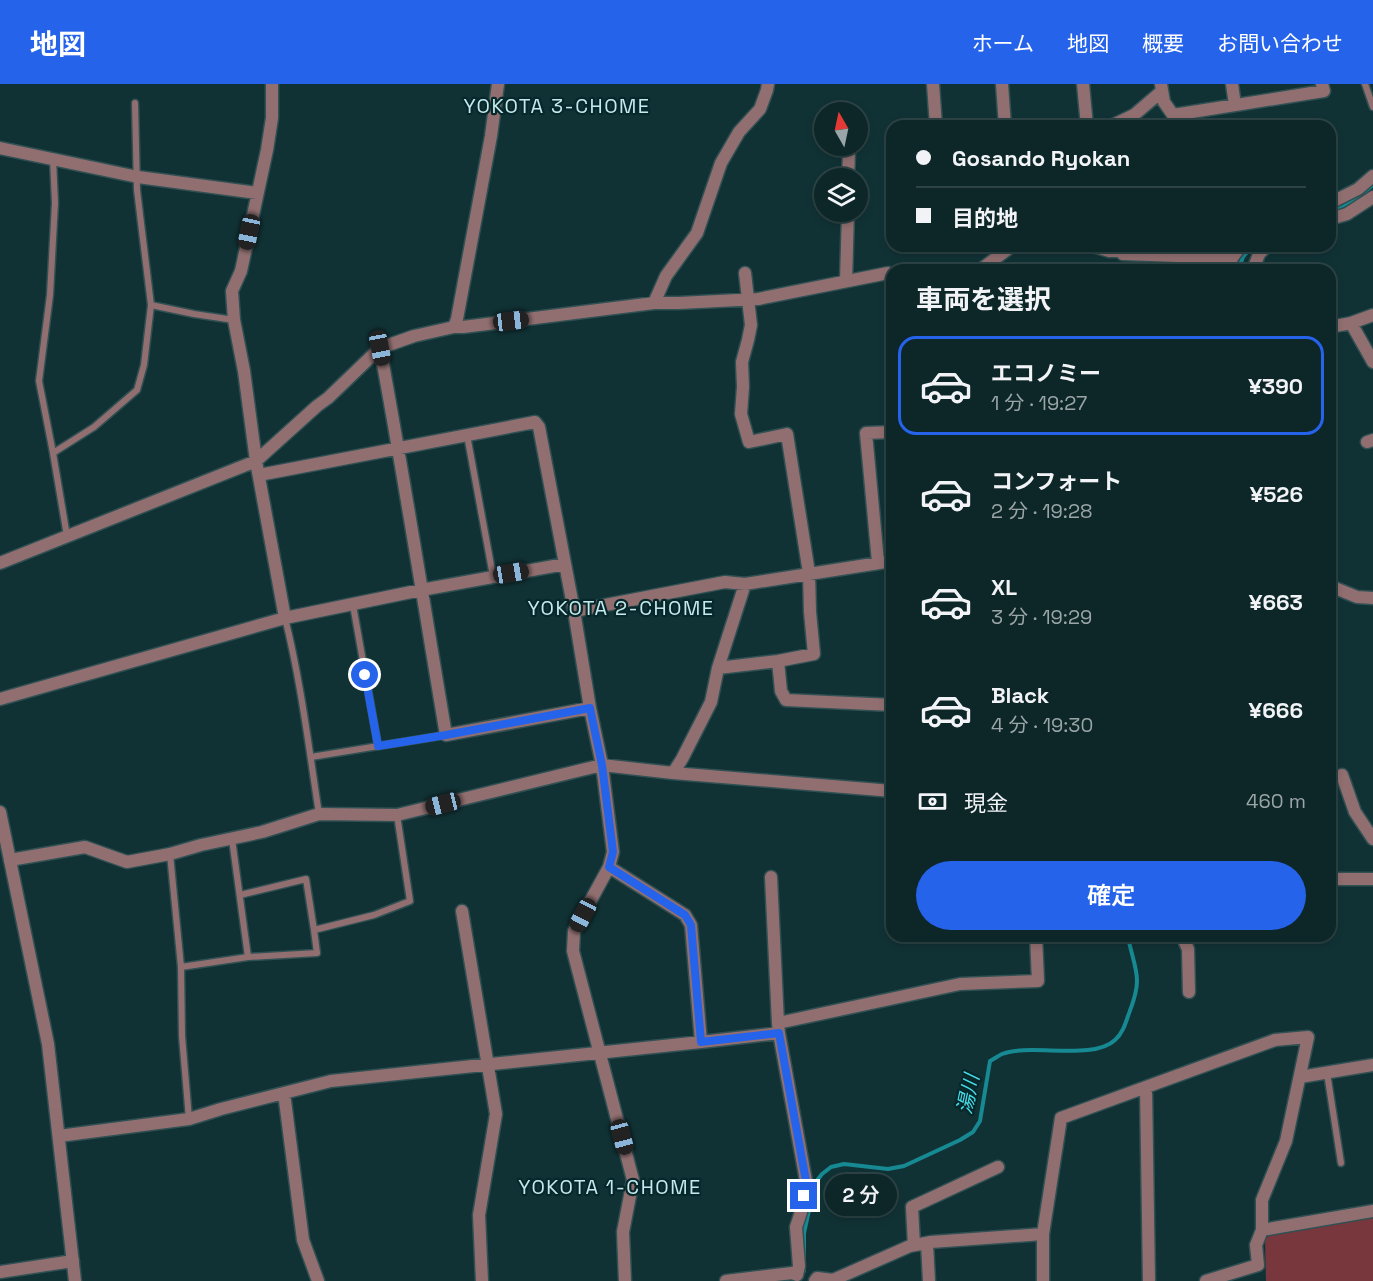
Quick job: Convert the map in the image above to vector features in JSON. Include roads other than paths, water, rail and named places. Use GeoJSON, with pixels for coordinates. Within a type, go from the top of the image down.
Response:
{"type":"FeatureCollection","features":[{"type":"Feature","properties":{"kind":"street"},"geometry":{"type":"LineString","coordinates":[[272,84],[272,118],[267,150],[241,271],[232,291],[234,320],[244,371],[256,461],[285,618]]}},
{"type":"Feature","properties":{"kind":"street"},"geometry":{"type":"LineString","coordinates":[[454,327],[491,136],[498,84]]}},
{"type":"Feature","properties":{"kind":"street"},"geometry":{"type":"LineString","coordinates":[[654,303],[666,276],[697,233],[721,163],[739,132],[760,109],[768,84]]}},
{"type":"Feature","properties":{"kind":"street"},"geometry":{"type":"LineString","coordinates":[[933,84],[936,120]]}},
{"type":"Feature","properties":{"kind":"street"},"geometry":{"type":"LineString","coordinates":[[1002,84],[1005,120]]}},
{"type":"Feature","properties":{"kind":"street"},"geometry":{"type":"LineString","coordinates":[[1083,84],[1086,120]]}},
{"type":"Feature","properties":{"kind":"street"},"geometry":{"type":"LineString","coordinates":[[1232,84],[1235,105]]}},
{"type":"Feature","properties":{"kind":"street"},"geometry":{"type":"LineString","coordinates":[[1161,87],[1164,102],[1173,115],[1324,92],[1322,84]]}},
{"type":"Feature","properties":{"kind":"street"},"geometry":{"type":"LineString","coordinates":[[1123,120],[1134,115],[1161,87]]}},
{"type":"Feature","properties":{"kind":"street"},"geometry":{"type":"LineString","coordinates":[[0,148],[138,177],[257,193]]}},
{"type":"Feature","properties":{"kind":"street"},"geometry":{"type":"LineString","coordinates":[[1336,200],[1358,189],[1373,176]]}},
{"type":"Feature","properties":{"kind":"street"},"geometry":{"type":"LineString","coordinates":[[1336,217],[1347,214],[1373,197]]}},
{"type":"Feature","properties":{"kind":"street"},"geometry":{"type":"LineString","coordinates":[[846,281],[848,222]]}},
{"type":"Feature","properties":{"kind":"street"},"geometry":{"type":"LineString","coordinates":[[988,264],[1004,252]]}},
{"type":"Feature","properties":{"kind":"street"},"geometry":{"type":"LineString","coordinates":[[1193,252],[1230,264]]}},
{"type":"Feature","properties":{"kind":"street"},"geometry":{"type":"LineString","coordinates":[[718,668],[814,654],[809,573],[787,434],[749,442],[741,414],[742,362],[751,325],[745,273]]}},
{"type":"Feature","properties":{"kind":"street"},"geometry":{"type":"LineString","coordinates":[[0,563],[256,461],[328,398],[380,348],[414,336],[454,327],[654,303],[749,300],[886,273]]}},
{"type":"Feature","properties":{"kind":"street"},"geometry":{"type":"LineString","coordinates":[[1336,326],[1373,315]]}},
{"type":"Feature","properties":{"kind":"street"},"geometry":{"type":"LineString","coordinates":[[1351,323],[1373,362]]}},
{"type":"Feature","properties":{"kind":"street"},"geometry":{"type":"LineString","coordinates":[[380,348],[399,448],[446,735],[590,708]]}},
{"type":"Feature","properties":{"kind":"street"},"geometry":{"type":"LineString","coordinates":[[259,475],[535,422],[539,427],[602,765],[613,852],[609,867],[574,931],[573,951],[633,1180],[623,1232],[625,1281]]}},
{"type":"Feature","properties":{"kind":"street"},"geometry":{"type":"LineString","coordinates":[[878,562],[866,434],[886,432]]}},
{"type":"Feature","properties":{"kind":"street"},"geometry":{"type":"LineString","coordinates":[[574,611],[725,582],[744,584],[886,561]]}},
{"type":"Feature","properties":{"kind":"street"},"geometry":{"type":"LineString","coordinates":[[0,699],[285,618],[493,576],[565,564]]}},
{"type":"Feature","properties":{"kind":"street"},"geometry":{"type":"LineString","coordinates":[[673,773],[711,702],[718,668],[744,584]]}},
{"type":"Feature","properties":{"kind":"street"},"geometry":{"type":"LineString","coordinates":[[1336,588],[1357,597],[1373,598]]}},
{"type":"Feature","properties":{"kind":"street"},"geometry":{"type":"LineString","coordinates":[[778,661],[781,691],[786,700],[886,705]]}},
{"type":"Feature","properties":{"kind":"street"},"geometry":{"type":"LineString","coordinates":[[10,860],[85,847],[127,861],[170,854],[262,832],[319,814],[397,815],[602,765],[886,791]]}},
{"type":"Feature","properties":{"kind":"street"},"geometry":{"type":"LineString","coordinates":[[1342,775],[1354,812],[1373,839]]}},
{"type":"Feature","properties":{"kind":"street"},"geometry":{"type":"LineString","coordinates":[[1,820],[48,1044],[75,1281]]}},
{"type":"Feature","properties":{"kind":"street"},"geometry":{"type":"LineString","coordinates":[[609,867],[685,915],[691,925],[701,1042]]}},
{"type":"Feature","properties":{"kind":"street"},"geometry":{"type":"LineString","coordinates":[[771,877],[778,1028],[806,1181],[796,1227],[801,1278]]}},
{"type":"Feature","properties":{"kind":"street"},"geometry":{"type":"LineString","coordinates":[[1336,879],[1373,879]]}},
{"type":"Feature","properties":{"kind":"street"},"geometry":{"type":"LineString","coordinates":[[462,911],[496,1114],[479,1215],[482,1281]]}},
{"type":"Feature","properties":{"kind":"street"},"geometry":{"type":"LineString","coordinates":[[59,1136],[189,1119],[331,1081],[701,1042],[778,1028],[960,984],[1038,981],[1036,942]]}},
{"type":"Feature","properties":{"kind":"street"},"geometry":{"type":"LineString","coordinates":[[1185,942],[1188,949],[1189,992]]}},
{"type":"Feature","properties":{"kind":"street"},"geometry":{"type":"LineString","coordinates":[[1043,1281],[1043,1234],[1061,1118],[1275,1040],[1308,1037],[1286,1141],[1262,1200],[1262,1230],[1256,1245],[1258,1265],[1206,1281]]}},
{"type":"Feature","properties":{"kind":"street"},"geometry":{"type":"LineString","coordinates":[[1300,1077],[1373,1065]]}},
{"type":"Feature","properties":{"kind":"street"},"geometry":{"type":"LineString","coordinates":[[1146,1087],[1149,1281]]}},
{"type":"Feature","properties":{"kind":"street"},"geometry":{"type":"LineString","coordinates":[[284,1093],[303,1240],[318,1281]]}},
{"type":"Feature","properties":{"kind":"street"},"geometry":{"type":"LineString","coordinates":[[914,1245],[912,1207],[998,1167]]}},
{"type":"Feature","properties":{"kind":"street"},"geometry":{"type":"LineString","coordinates":[[1262,1230],[1373,1211]]}},
{"type":"Feature","properties":{"kind":"street"},"geometry":{"type":"LineString","coordinates":[[815,1281],[817,1278],[833,1280],[909,1246],[1043,1234]]}},
{"type":"Feature","properties":{"kind":"street"},"geometry":{"type":"LineString","coordinates":[[927,1243],[929,1281]]}},
{"type":"Feature","properties":{"kind":"street"},"geometry":{"type":"LineString","coordinates":[[0,1272],[73,1262]]}},
{"type":"Feature","properties":{"kind":"street"},"geometry":{"type":"LineString","coordinates":[[726,1281],[792,1273],[801,1278]]}},
{"type":"Feature","properties":{"kind":"lane"},"geometry":{"type":"LineString","coordinates":[[1365,84],[1373,106]]}},
{"type":"Feature","properties":{"kind":"lane"},"geometry":{"type":"LineString","coordinates":[[53,453],[94,427],[137,390],[144,365],[151,305],[137,190],[135,103]]}},
{"type":"Feature","properties":{"kind":"lane"},"geometry":{"type":"LineString","coordinates":[[53,159],[54,203],[50,295],[39,381],[67,536]]}},
{"type":"Feature","properties":{"kind":"lane"},"geometry":{"type":"LineString","coordinates":[[151,305],[234,320]]}},
{"type":"Feature","properties":{"kind":"lane"},"geometry":{"type":"LineString","coordinates":[[467,435],[493,576]]}},
{"type":"Feature","properties":{"kind":"lane"},"geometry":{"type":"LineString","coordinates":[[352,604],[378,746]]}},
{"type":"Feature","properties":{"kind":"lane"},"geometry":{"type":"LineString","coordinates":[[285,618],[291,641],[319,814]]}},
{"type":"Feature","properties":{"kind":"lane"},"geometry":{"type":"LineString","coordinates":[[311,757],[446,735]]}},
{"type":"Feature","properties":{"kind":"lane"},"geometry":{"type":"LineString","coordinates":[[314,930],[374,915],[410,901],[397,815]]}},
{"type":"Feature","properties":{"kind":"lane"},"geometry":{"type":"LineString","coordinates":[[232,839],[248,957]]}},
{"type":"Feature","properties":{"kind":"lane"},"geometry":{"type":"LineString","coordinates":[[170,854],[182,967],[182,1036],[189,1119]]}},
{"type":"Feature","properties":{"kind":"lane"},"geometry":{"type":"LineString","coordinates":[[182,967],[248,957],[317,953],[306,879],[240,895]]}},
{"type":"Feature","properties":{"kind":"lane"},"geometry":{"type":"LineString","coordinates":[[1327,1073],[1341,1163]]}},
{"type":"Feature","properties":{"kind":"waterway","name":"湯川"},"geometry":{"type":"LineString","coordinates":[[1336,208],[1353,200],[1373,185]]}},
{"type":"Feature","properties":{"kind":"waterway","name":"湯川"},"geometry":{"type":"LineString","coordinates":[[1240,264],[1247,252]]}},
{"type":"Feature","properties":{"kind":"waterway","name":"湯川"},"geometry":{"type":"LineString","coordinates":[[798,1281],[804,1271],[804,1233],[815,1183],[831,1167],[844,1164],[888,1169],[904,1166],[973,1132],[980,1121],[990,1061],[1002,1054],[1028,1050],[1092,1050],[1105,1046],[1117,1038],[1126,1023],[1137,986],[1137,975],[1129,942]]}},
{"type":"Feature","properties":{"kind":"district","name":"YOKOTA 3-CHOME"},"geometry":{"type":"Point","coordinates":[557,106]}},
{"type":"Feature","properties":{"kind":"district","name":"YOKOTA 2-CHOME"},"geometry":{"type":"Point","coordinates":[621,608]}},
{"type":"Feature","properties":{"kind":"district","name":"YOKOTA 1-CHOME"},"geometry":{"type":"Point","coordinates":[610,1187]}}]}
